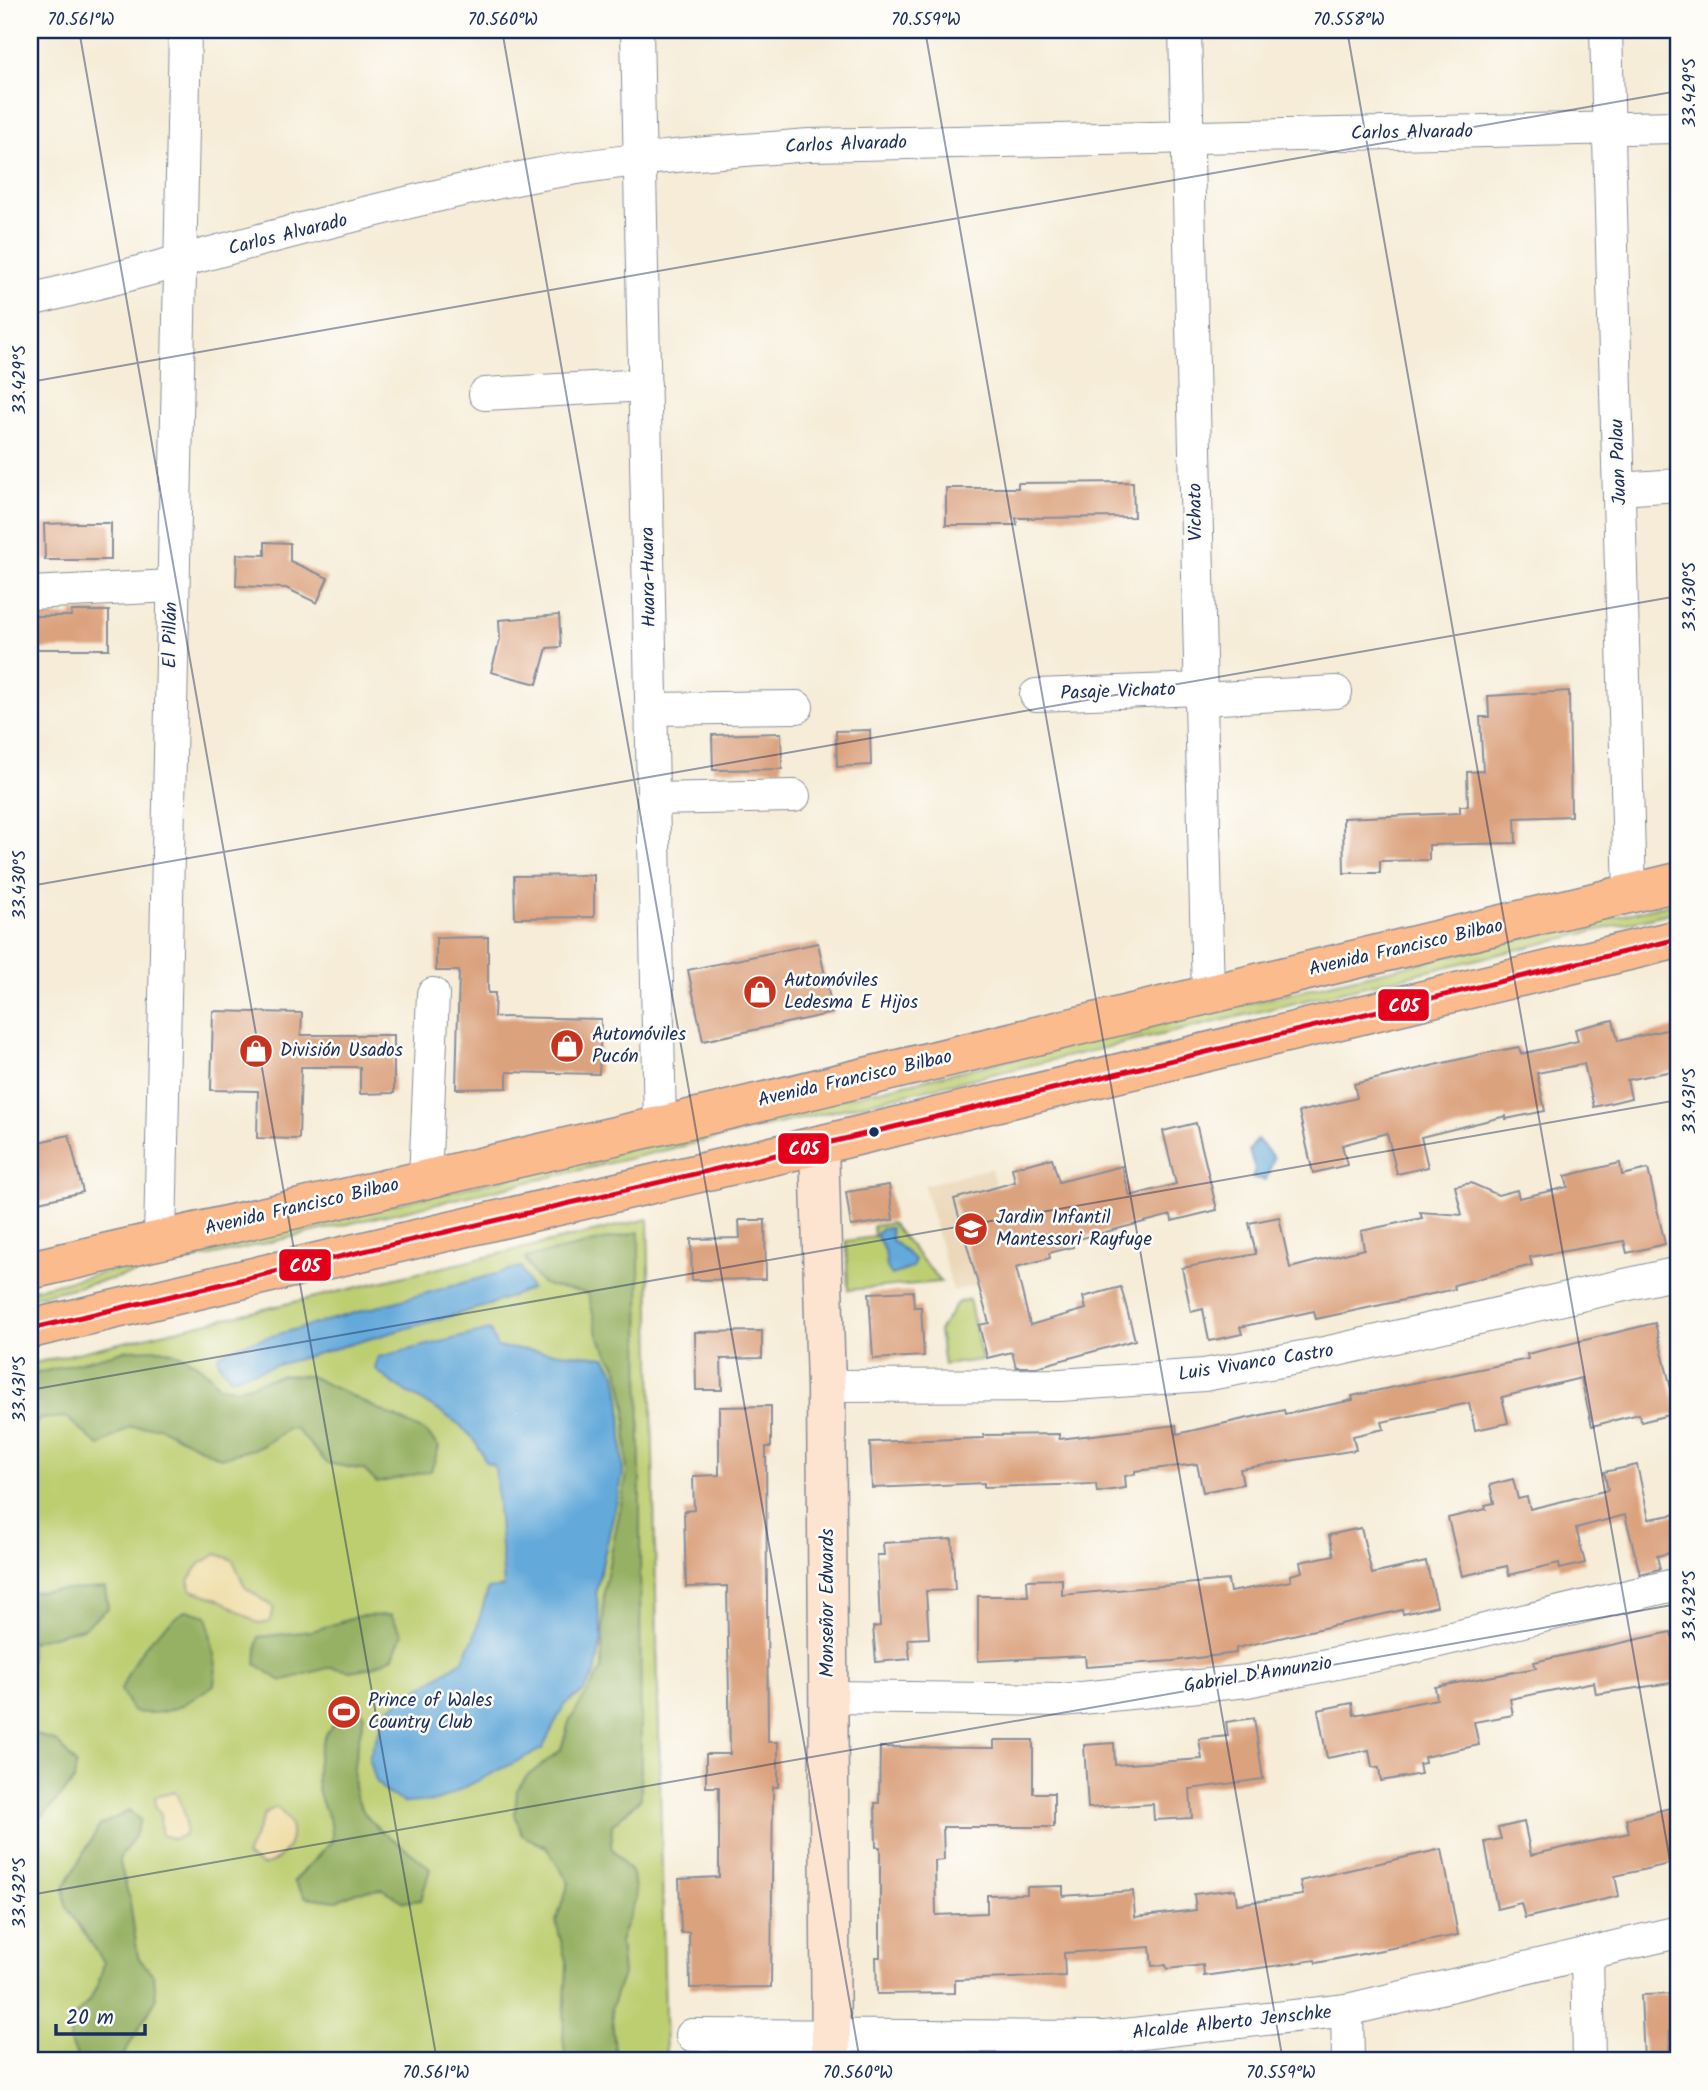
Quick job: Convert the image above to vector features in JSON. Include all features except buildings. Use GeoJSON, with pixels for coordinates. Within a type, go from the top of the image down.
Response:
{"type":"FeatureCollection","features":[{"type":"Feature","properties":{"kind":"main road","name":"Avenida Francisco Bilbao"},"geometry":{"type":"LineString","coordinates":[[30,1270],[660,1125],[1678,882]]}},
{"type":"Feature","properties":{"kind":"main road"},"geometry":{"type":"LineString","coordinates":[[30,1329],[819,1145],[1678,939]]}},
{"type":"Feature","properties":{"kind":"main road"},"geometry":{"type":"LineString","coordinates":[[819,1145],[826,1122],[839,1101],[857,1085],[878,1073]]}},
{"type":"Feature","properties":{"kind":"street","name":"El Pillán"},"geometry":{"type":"LineString","coordinates":[[160,1240],[185,30]]}},
{"type":"Feature","properties":{"kind":"street","name":"Huara-Huara"},"geometry":{"type":"LineString","coordinates":[[637,30],[660,1125]]}},
{"type":"Feature","properties":{"kind":"street","name":"Vichato"},"geometry":{"type":"LineString","coordinates":[[1185,30],[1208,995]]}},
{"type":"Feature","properties":{"kind":"street","name":"Juan Palau"},"geometry":{"type":"LineString","coordinates":[[1606,30],[1630,894]]}},
{"type":"Feature","properties":{"kind":"street","name":"Carlos Alvarado"},"geometry":{"type":"LineString","coordinates":[[30,300],[537,175],[640,160],[810,145],[1678,127]]}},
{"type":"Feature","properties":{"kind":"street"},"geometry":{"type":"LineString","coordinates":[[485,394],[645,385]]}},
{"type":"Feature","properties":{"kind":"street"},"geometry":{"type":"LineString","coordinates":[[1620,489],[1678,485]]}},
{"type":"Feature","properties":{"kind":"street"},"geometry":{"type":"LineString","coordinates":[[30,593],[172,586]]}},
{"type":"Feature","properties":{"kind":"street","name":"Pasaje Vichato"},"geometry":{"type":"LineString","coordinates":[[1035,695],[1336,692]]}},
{"type":"Feature","properties":{"kind":"street"},"geometry":{"type":"LineString","coordinates":[[652,709],[797,706]]}},
{"type":"Feature","properties":{"kind":"street"},"geometry":{"type":"LineString","coordinates":[[654,799],[794,796]]}},
{"type":"Feature","properties":{"kind":"street"},"geometry":{"type":"LineString","coordinates":[[425,1179],[433,994]]}},
{"type":"Feature","properties":{"kind":"street","name":"Monseñor Edwards"},"geometry":{"type":"LineString","coordinates":[[819,1145],[826,1386],[831,2049]]}},
{"type":"Feature","properties":{"kind":"street","name":"Luis Vivanco Castro"},"geometry":{"type":"LineString","coordinates":[[826,1386],[1060,1385],[1205,1375],[1324,1353],[1678,1273]]}},
{"type":"Feature","properties":{"kind":"street","name":"Gabriel D'Annunzio"},"geometry":{"type":"LineString","coordinates":[[829,1697],[1062,1700],[1247,1681],[1401,1650],[1678,1584]]}},
{"type":"Feature","properties":{"kind":"street","name":"Alcalde Alberto Jenschke"},"geometry":{"type":"LineString","coordinates":[[692,2035],[831,2049],[1106,2049],[1347,2010],[1678,1932]]}},
{"type":"Feature","properties":{"kind":"street"},"geometry":{"type":"LineString","coordinates":[[1587,1953],[1589,2061]]}},
{"type":"Feature","properties":{"kind":"street"},"geometry":{"type":"LineString","coordinates":[[1347,2010],[1348,2061]]}},
{"type":"Feature","properties":{"kind":"shaded area","name":"Jardin Infantil Mantessori Rayfuge"},"geometry":{"type":"Polygon","coordinates":[[[991,1168],[1018,1274],[953,1291],[924,1185],[991,1168]]]}},
{"type":"Feature","properties":{"kind":"green space"},"geometry":{"type":"Polygon","coordinates":[[[1678,902],[1678,911],[1199,1026],[30,1298],[30,1290],[1678,902]]]}},
{"type":"Feature","properties":{"kind":"green space","name":"Prince of Wales Country Club"},"geometry":{"type":"Polygon","coordinates":[[[648,1219],[666,2061],[30,2061],[30,1364],[648,1219]]]}},
{"type":"Feature","properties":{"kind":"green space"},"geometry":{"type":"Polygon","coordinates":[[[891,1223],[941,1282],[848,1290],[846,1241],[874,1237],[873,1226],[891,1223]]]}},
{"type":"Feature","properties":{"kind":"green space"},"geometry":{"type":"Polygon","coordinates":[[[639,1232],[641,1798],[612,1825],[611,1847],[633,1875],[636,1898],[620,1942],[623,1974],[611,2008],[616,2061],[566,2061],[563,2039],[567,1965],[556,1921],[569,1883],[546,1847],[522,1835],[515,1814],[517,1790],[526,1777],[561,1750],[569,1722],[602,1669],[604,1589],[627,1475],[626,1407],[618,1369],[599,1338],[588,1294],[544,1284],[531,1271],[525,1258],[639,1232]]]}},
{"type":"Feature","properties":{"kind":"green space"},"geometry":{"type":"Polygon","coordinates":[[[969,1299],[982,1360],[944,1365],[939,1331],[957,1303],[969,1299]]]}},
{"type":"Feature","properties":{"kind":"green space"},"geometry":{"type":"Polygon","coordinates":[[[161,1349],[194,1362],[220,1387],[236,1389],[282,1375],[310,1376],[426,1432],[439,1447],[431,1471],[377,1483],[364,1470],[327,1463],[295,1428],[288,1429],[260,1447],[220,1458],[159,1427],[130,1427],[99,1446],[66,1417],[39,1419],[30,1431],[30,1375],[127,1350],[161,1349]]]}},
{"type":"Feature","properties":{"kind":"green space"},"geometry":{"type":"Polygon","coordinates":[[[105,1588],[108,1608],[83,1628],[30,1642],[30,1592],[105,1588]]]}},
{"type":"Feature","properties":{"kind":"green space"},"geometry":{"type":"Polygon","coordinates":[[[186,1610],[207,1616],[216,1666],[214,1685],[185,1704],[167,1711],[133,1712],[121,1690],[133,1664],[147,1644],[186,1610]]]}},
{"type":"Feature","properties":{"kind":"green space"},"geometry":{"type":"Polygon","coordinates":[[[391,1615],[402,1634],[393,1657],[373,1667],[350,1671],[331,1667],[281,1681],[256,1664],[258,1637],[312,1631],[360,1616],[391,1615]]]}},
{"type":"Feature","properties":{"kind":"green space"},"geometry":{"type":"Polygon","coordinates":[[[356,1702],[364,1715],[354,1763],[355,1792],[369,1818],[430,1869],[421,1900],[404,1902],[383,1889],[357,1892],[336,1901],[305,1897],[294,1881],[332,1841],[331,1823],[317,1782],[318,1761],[327,1733],[337,1719],[356,1702]]]}},
{"type":"Feature","properties":{"kind":"green space"},"geometry":{"type":"Polygon","coordinates":[[[30,1732],[57,1742],[76,1764],[74,1781],[44,1815],[30,1823],[30,1732]]]}},
{"type":"Feature","properties":{"kind":"green space"},"geometry":{"type":"Polygon","coordinates":[[[129,1811],[140,1820],[135,1836],[119,1859],[130,1902],[138,1957],[154,1976],[156,1999],[120,2061],[79,2061],[70,2040],[72,2019],[93,1994],[104,1962],[66,1906],[64,1887],[100,1825],[129,1811]]]}},
{"type":"Feature","properties":{"kind":"sand"},"geometry":{"type":"Polygon","coordinates":[[[217,1554],[233,1560],[245,1587],[274,1608],[270,1622],[259,1624],[219,1599],[191,1590],[188,1580],[200,1564],[217,1554]]]}},
{"type":"Feature","properties":{"kind":"sand"},"geometry":{"type":"Polygon","coordinates":[[[175,1792],[184,1813],[186,1829],[185,1835],[174,1839],[161,1835],[160,1813],[156,1808],[155,1797],[175,1792]]]}},
{"type":"Feature","properties":{"kind":"sand"},"geometry":{"type":"Polygon","coordinates":[[[276,1807],[289,1824],[290,1841],[280,1857],[262,1866],[246,1856],[264,1815],[276,1807]]]}},
{"type":"Feature","properties":{"kind":"water"},"geometry":{"type":"Polygon","coordinates":[[[1257,1139],[1274,1158],[1266,1180],[1252,1178],[1255,1169],[1249,1151],[1257,1139]]]}},
{"type":"Feature","properties":{"kind":"water"},"geometry":{"type":"Polygon","coordinates":[[[882,1228],[890,1228],[892,1240],[915,1260],[912,1268],[892,1275],[887,1268],[885,1251],[876,1235],[882,1228]]]}},
{"type":"Feature","properties":{"kind":"water"},"geometry":{"type":"Polygon","coordinates":[[[521,1267],[531,1289],[486,1306],[231,1378],[219,1364],[218,1355],[239,1345],[521,1267]]]}},
{"type":"Feature","properties":{"kind":"water"},"geometry":{"type":"Polygon","coordinates":[[[490,1330],[497,1347],[605,1357],[616,1374],[621,1404],[623,1474],[596,1591],[602,1637],[595,1674],[583,1692],[564,1705],[542,1749],[437,1801],[406,1803],[386,1793],[376,1781],[369,1758],[389,1708],[462,1661],[474,1637],[488,1589],[504,1587],[495,1466],[485,1462],[466,1431],[388,1380],[375,1368],[378,1357],[490,1330]]]}},
{"type":"Feature","properties":{"kind":"transit line","name":"C05"},"geometry":{"type":"LineString","coordinates":[[30,1329],[819,1145],[1678,939]]}},
{"type":"Feature","properties":{"kind":"place","name":"Automóviles Ledesma E Hijos"},"geometry":{"type":"Point","coordinates":[760,992]}},
{"type":"Feature","properties":{"kind":"place","name":"Automóviles Pucón"},"geometry":{"type":"Point","coordinates":[567,1046]}},
{"type":"Feature","properties":{"kind":"place","name":"División Usados"},"geometry":{"type":"Point","coordinates":[256,1051]}},
{"type":"Feature","properties":{"kind":"place","name":"Jardin Infantil Mantessori Rayfuge"},"geometry":{"type":"Point","coordinates":[971,1229]}},
{"type":"Feature","properties":{"kind":"place","name":"Prince of Wales Country Club"},"geometry":{"type":"Point","coordinates":[344,1712]}}]}
